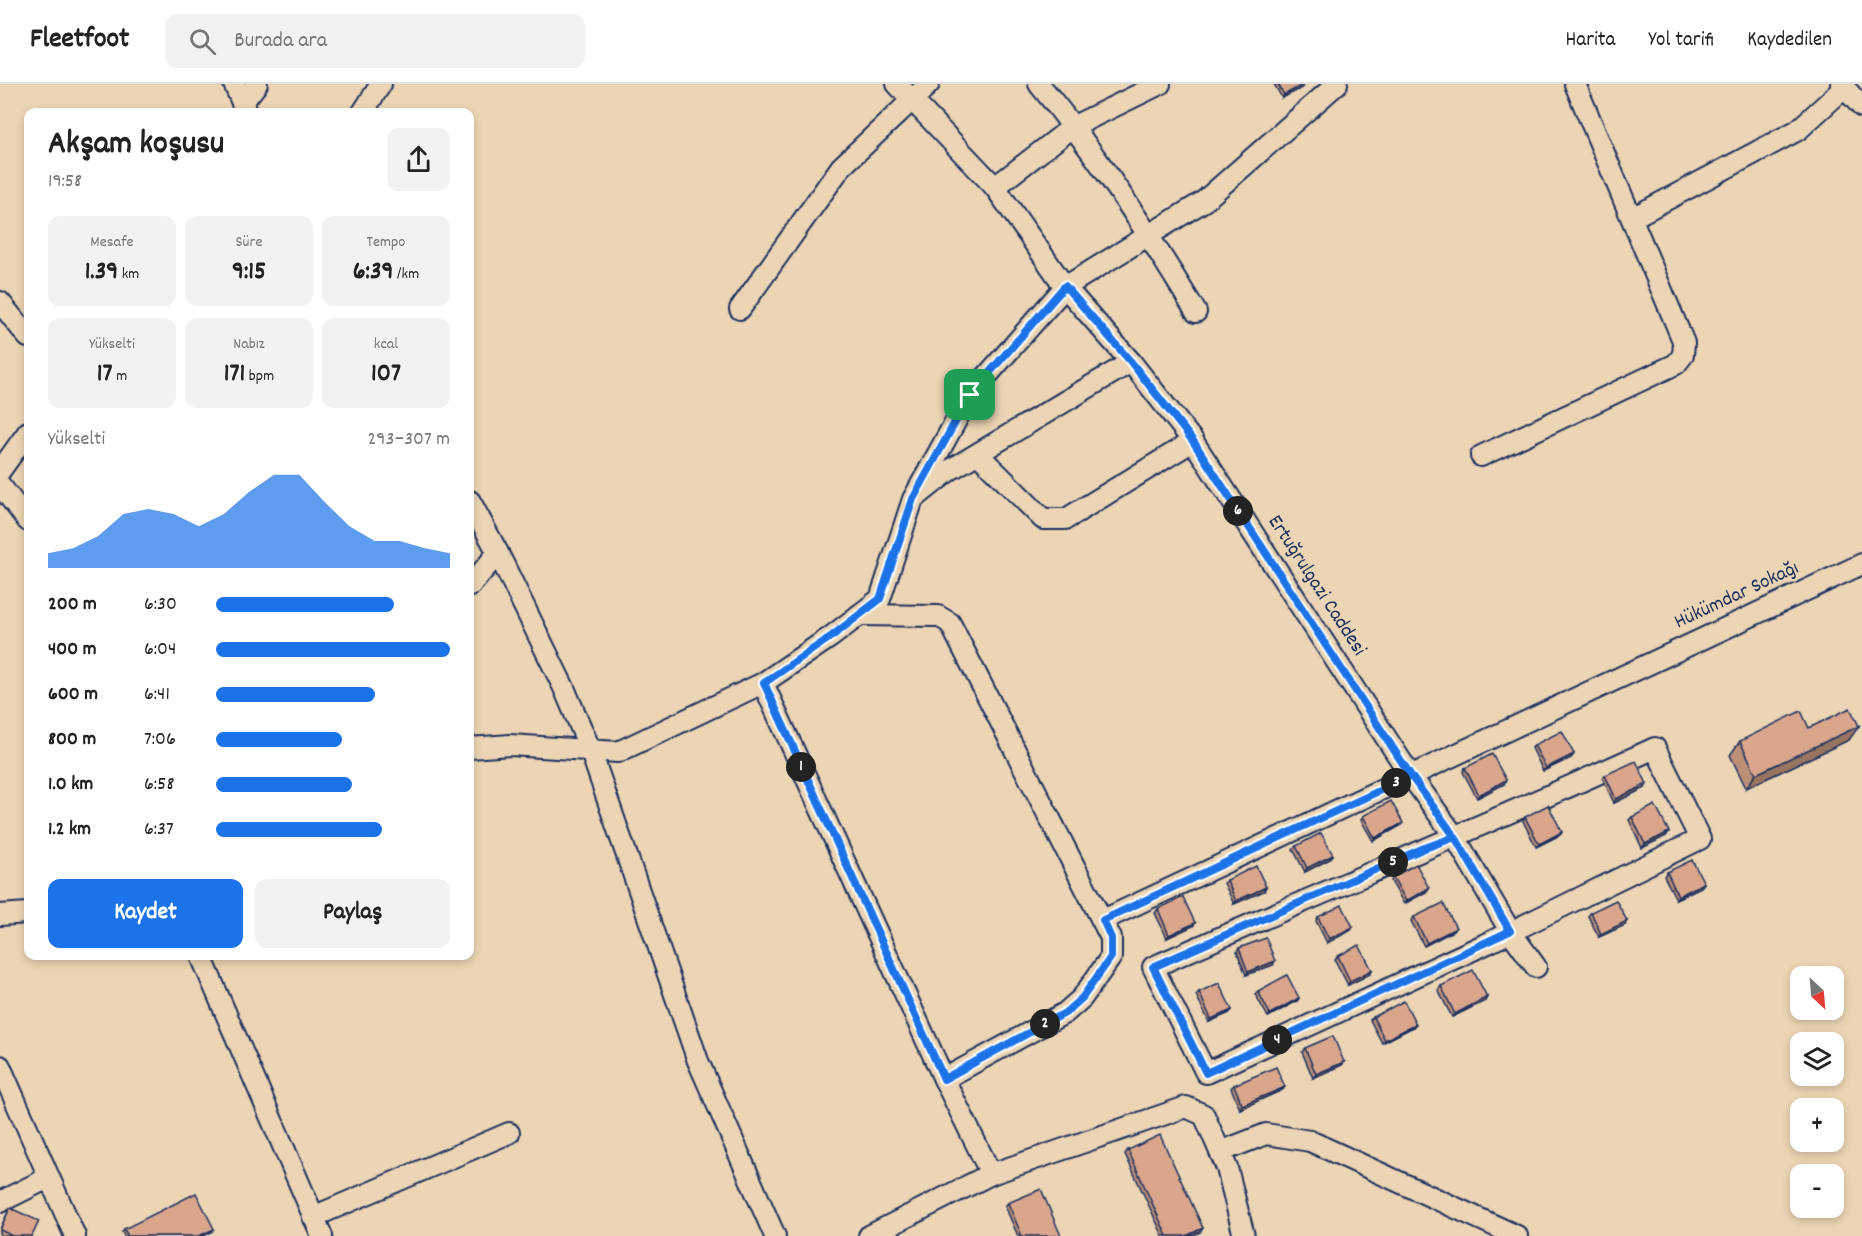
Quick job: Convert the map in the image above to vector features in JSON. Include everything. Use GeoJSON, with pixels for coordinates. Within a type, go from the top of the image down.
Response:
{"type":"FeatureCollection","features":[{"type":"Feature","properties":{"kind":"street"},"geometry":{"type":"LineString","coordinates":[[234,84],[244,108]]}},
{"type":"Feature","properties":{"kind":"street"},"geometry":{"type":"LineString","coordinates":[[244,108],[257,84]]}},
{"type":"Feature","properties":{"kind":"street"},"geometry":{"type":"LineString","coordinates":[[366,108],[381,84]]}},
{"type":"Feature","properties":{"kind":"street","name":"Ertuğrulgazi Caddesi"},"geometry":{"type":"LineString","coordinates":[[897,84],[995,187],[1065,286],[1131,362],[1193,441],[1411,776],[1455,837],[1510,931],[1536,967]]}},
{"type":"Feature","properties":{"kind":"street"},"geometry":{"type":"LineString","coordinates":[[740,309],[841,167],[928,84]]}},
{"type":"Feature","properties":{"kind":"street"},"geometry":{"type":"LineString","coordinates":[[1039,84],[1074,126],[1148,233],[1196,312]]}},
{"type":"Feature","properties":{"kind":"street"},"geometry":{"type":"LineString","coordinates":[[995,187],[1074,126],[1160,84]]}},
{"type":"Feature","properties":{"kind":"street"},"geometry":{"type":"LineString","coordinates":[[474,748],[510,745],[618,752],[764,683],[880,599],[913,499],[970,395],[1065,286],[1148,233],[1204,201],[1337,84]]}},
{"type":"Feature","properties":{"kind":"street"},"geometry":{"type":"LineString","coordinates":[[1481,456],[1680,360],[1684,343],[1575,84]]}},
{"type":"Feature","properties":{"kind":"street"},"geometry":{"type":"LineString","coordinates":[[1632,218],[1798,130],[1843,86],[1862,106]]}},
{"type":"Feature","properties":{"kind":"street"},"geometry":{"type":"LineString","coordinates":[[0,302],[24,332]]}},
{"type":"Feature","properties":{"kind":"street"},"geometry":{"type":"LineString","coordinates":[[913,499],[950,470],[1131,362]]}},
{"type":"Feature","properties":{"kind":"street"},"geometry":{"type":"LineString","coordinates":[[0,471],[24,438]]}},
{"type":"Feature","properties":{"kind":"street"},"geometry":{"type":"LineString","coordinates":[[978,454],[1043,519],[1066,519],[1193,441]]}},
{"type":"Feature","properties":{"kind":"street"},"geometry":{"type":"LineString","coordinates":[[0,485],[24,516]]}},
{"type":"Feature","properties":{"kind":"street"},"geometry":{"type":"LineString","coordinates":[[474,508],[564,688],[590,749],[698,1061],[775,1236]]}},
{"type":"Feature","properties":{"kind":"street"},"geometry":{"type":"LineString","coordinates":[[474,581],[498,553]]}},
{"type":"Feature","properties":{"kind":"street","name":"Hükümdar Sokağı"},"geometry":{"type":"LineString","coordinates":[[1103,920],[1862,564]]}},
{"type":"Feature","properties":{"kind":"street"},"geometry":{"type":"LineString","coordinates":[[859,615],[938,616],[950,623],[1111,938],[1111,957],[1082,998],[1065,1013],[944,1079]]}},
{"type":"Feature","properties":{"kind":"street"},"geometry":{"type":"LineString","coordinates":[[764,683],[944,1079],[991,1174]]}},
{"type":"Feature","properties":{"kind":"street"},"geometry":{"type":"LineString","coordinates":[[1655,748],[1700,838],[1510,931],[1206,1073],[1153,967],[1422,849],[1455,837],[1655,748]]}},
{"type":"Feature","properties":{"kind":"street"},"geometry":{"type":"LineString","coordinates":[[0,915],[24,913]]}},
{"type":"Feature","properties":{"kind":"street"},"geometry":{"type":"LineString","coordinates":[[203,960],[322,1236]]}},
{"type":"Feature","properties":{"kind":"street"},"geometry":{"type":"LineString","coordinates":[[0,1066],[6,1095],[75,1236]]}},
{"type":"Feature","properties":{"kind":"street"},"geometry":{"type":"LineString","coordinates":[[869,1236],[991,1174],[1186,1107],[1204,1115],[1227,1168],[1244,1236]]}},
{"type":"Feature","properties":{"kind":"street"},"geometry":{"type":"LineString","coordinates":[[313,1217],[509,1133]]}},
{"type":"Feature","properties":{"kind":"street"},"geometry":{"type":"LineString","coordinates":[[1220,1152],[1266,1134],[1310,1141],[1518,1236]]}},
{"type":"Feature","properties":{"kind":"street"},"geometry":{"type":"LineString","coordinates":[[0,1202],[48,1178]]}},
{"type":"Feature","properties":{"kind":"building"},"geometry":{"type":"Polygon","coordinates":[[[1278,84],[1304,84],[1284,95],[1278,84]]]}},
{"type":"Feature","properties":{"kind":"building"},"geometry":{"type":"Polygon","coordinates":[[[1850,708],[1859,726],[1756,774],[1740,741],[1801,711],[1809,728],[1850,708]]]}},
{"type":"Feature","properties":{"kind":"building"},"geometry":{"type":"Polygon","coordinates":[[[1562,731],[1574,754],[1546,768],[1534,745],[1562,731]]]}},
{"type":"Feature","properties":{"kind":"building"},"geometry":{"type":"Polygon","coordinates":[[[1492,754],[1506,780],[1479,795],[1465,768],[1492,754]]]}},
{"type":"Feature","properties":{"kind":"building"},"geometry":{"type":"Polygon","coordinates":[[[1636,761],[1647,784],[1616,799],[1605,775],[1636,761]]]}},
{"type":"Feature","properties":{"kind":"building"},"geometry":{"type":"Polygon","coordinates":[[[1391,801],[1403,823],[1375,838],[1363,816],[1391,801]]]}},
{"type":"Feature","properties":{"kind":"building"},"geometry":{"type":"Polygon","coordinates":[[[1548,805],[1562,832],[1539,844],[1525,817],[1548,805]]]}},
{"type":"Feature","properties":{"kind":"building"},"geometry":{"type":"Polygon","coordinates":[[[1655,805],[1669,832],[1645,844],[1632,817],[1655,805]]]}},
{"type":"Feature","properties":{"kind":"building"},"geometry":{"type":"Polygon","coordinates":[[[1321,833],[1333,855],[1307,868],[1296,846],[1321,833]]]}},
{"type":"Feature","properties":{"kind":"building"},"geometry":{"type":"Polygon","coordinates":[[[1692,860],[1704,883],[1678,896],[1667,872],[1692,860]]]}},
{"type":"Feature","properties":{"kind":"building"},"geometry":{"type":"Polygon","coordinates":[[[1416,864],[1429,888],[1406,901],[1393,877],[1416,864]]]}},
{"type":"Feature","properties":{"kind":"building"},"geometry":{"type":"Polygon","coordinates":[[[1256,866],[1266,887],[1236,901],[1227,880],[1256,866]]]}},
{"type":"Feature","properties":{"kind":"building"},"geometry":{"type":"Polygon","coordinates":[[[1183,897],[1195,923],[1169,935],[1158,909],[1183,897]]]}},
{"type":"Feature","properties":{"kind":"building"},"geometry":{"type":"Polygon","coordinates":[[[1616,900],[1627,921],[1601,934],[1591,912],[1616,900]]]}},
{"type":"Feature","properties":{"kind":"building"},"geometry":{"type":"Polygon","coordinates":[[[1443,903],[1456,928],[1427,943],[1414,917],[1443,903]]]}},
{"type":"Feature","properties":{"kind":"building"},"geometry":{"type":"Polygon","coordinates":[[[1342,905],[1353,927],[1329,939],[1318,917],[1342,905]]]}},
{"type":"Feature","properties":{"kind":"building"},"geometry":{"type":"Polygon","coordinates":[[[1266,938],[1275,961],[1248,972],[1239,948],[1266,938]]]}},
{"type":"Feature","properties":{"kind":"building"},"geometry":{"type":"Polygon","coordinates":[[[1359,945],[1372,970],[1350,981],[1338,956],[1359,945]]]}},
{"type":"Feature","properties":{"kind":"building"},"geometry":{"type":"Polygon","coordinates":[[[1473,970],[1487,997],[1455,1014],[1441,986],[1473,970]]]}},
{"type":"Feature","properties":{"kind":"building"},"geometry":{"type":"Polygon","coordinates":[[[1287,975],[1299,998],[1270,1014],[1258,991],[1287,975]]]}},
{"type":"Feature","properties":{"kind":"building"},"geometry":{"type":"Polygon","coordinates":[[[1219,983],[1232,1010],[1211,1019],[1199,992],[1219,983]]]}},
{"type":"Feature","properties":{"kind":"building"},"geometry":{"type":"Polygon","coordinates":[[[1404,1001],[1416,1024],[1385,1040],[1373,1017],[1404,1001]]]}},
{"type":"Feature","properties":{"kind":"building"},"geometry":{"type":"Polygon","coordinates":[[[1333,1036],[1344,1062],[1316,1074],[1305,1048],[1333,1036]]]}},
{"type":"Feature","properties":{"kind":"building"},"geometry":{"type":"Polygon","coordinates":[[[1276,1067],[1285,1087],[1242,1105],[1234,1085],[1276,1067]]]}},
{"type":"Feature","properties":{"kind":"building"},"geometry":{"type":"Polygon","coordinates":[[[1160,1135],[1203,1228],[1186,1236],[1167,1236],[1128,1150],[1160,1135]]]}},
{"type":"Feature","properties":{"kind":"building"},"geometry":{"type":"Polygon","coordinates":[[[1041,1189],[1061,1236],[1022,1236],[1008,1203],[1041,1189]]]}},
{"type":"Feature","properties":{"kind":"building"},"geometry":{"type":"Polygon","coordinates":[[[196,1193],[214,1229],[199,1236],[128,1236],[124,1229],[196,1193]]]}},
{"type":"Feature","properties":{"kind":"building"},"geometry":{"type":"Polygon","coordinates":[[[10,1208],[39,1221],[32,1236],[13,1236],[0,1230],[10,1208]]]}},
{"type":"Feature","properties":{"kind":"route"},"geometry":{"type":"LineString","coordinates":[[970,395],[913,499],[880,599],[832,636],[764,683],[944,1079],[1065,1013],[1082,998],[1111,957],[1111,938],[1103,920],[1411,776],[1455,837],[1510,931],[1206,1073],[1153,967],[1422,849],[1455,837],[1411,776],[1193,441],[1131,362],[1065,286],[970,395]]}}]}
